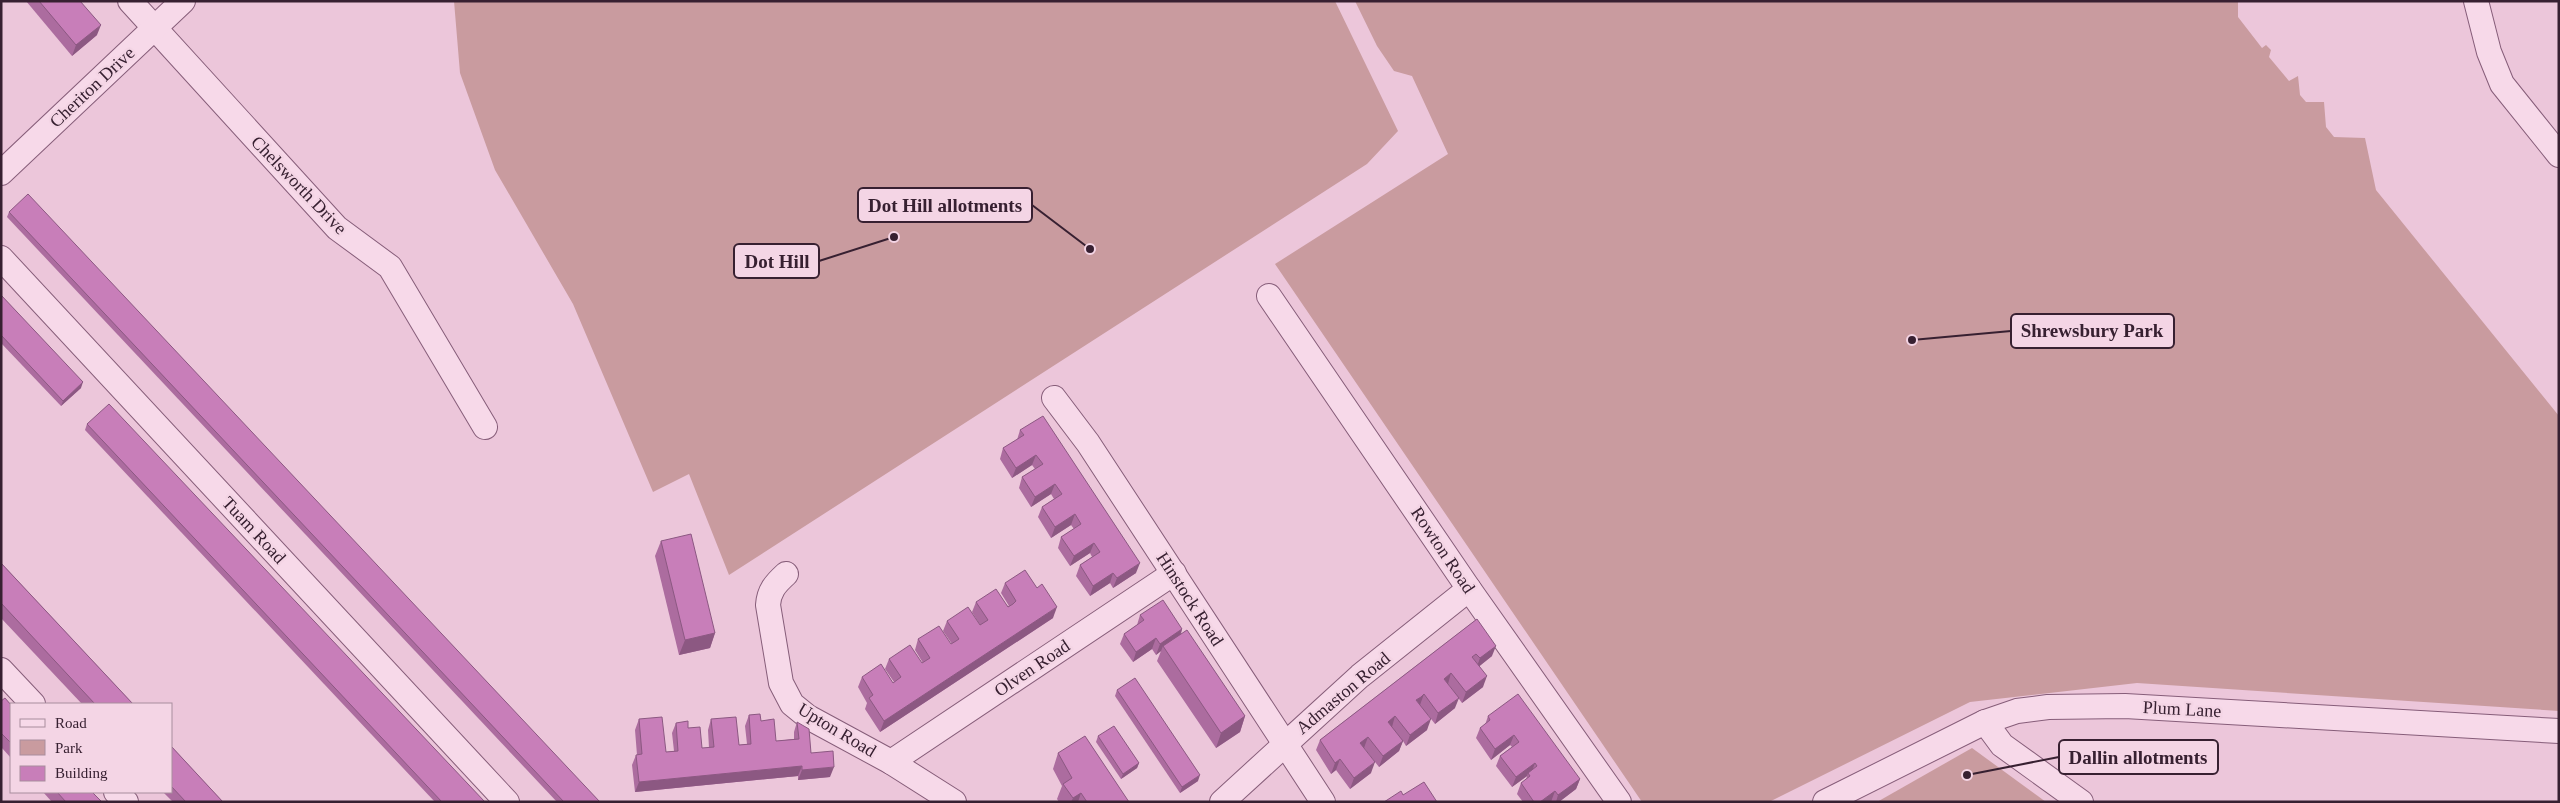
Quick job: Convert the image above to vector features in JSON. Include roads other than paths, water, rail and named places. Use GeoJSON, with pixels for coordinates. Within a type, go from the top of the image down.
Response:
{"type":"FeatureCollection","features":[{"type":"Feature","properties":{"kind":"street","name":"Chelsworth Drive"},"geometry":{"type":"LineString","coordinates":[[130,1],[153,29],[337,228],[390,267],[485,427]]}},
{"type":"Feature","properties":{"kind":"street","name":"Cheriton Drive"},"geometry":{"type":"LineString","coordinates":[[1,173],[183,1]]}},
{"type":"Feature","properties":{"kind":"street"},"geometry":{"type":"LineString","coordinates":[[2476,1],[2489,52],[2502,84],[2559,154]]}},
{"type":"Feature","properties":{"kind":"street","name":"Tuam Road"},"geometry":{"type":"LineString","coordinates":[[1,258],[507,802]]}},
{"type":"Feature","properties":{"kind":"street","name":"Rowton Road"},"geometry":{"type":"LineString","coordinates":[[1269,296],[1469,589],[1619,802]]}},
{"type":"Feature","properties":{"kind":"street","name":"Hinstock Road"},"geometry":{"type":"LineString","coordinates":[[1054,398],[1088,443],[1323,802]]}},
{"type":"Feature","properties":{"kind":"street","name":"Olven Road"},"geometry":{"type":"LineString","coordinates":[[891,762],[1174,573]]}},
{"type":"Feature","properties":{"kind":"street","name":"Upton Road"},"geometry":{"type":"LineString","coordinates":[[786,574],[775,583],[769,594],[768,605],[781,683],[792,704],[808,716],[891,762],[954,802]]}},
{"type":"Feature","properties":{"kind":"street","name":"Admaston Road"},"geometry":{"type":"LineString","coordinates":[[1222,802],[1284,743],[1360,676],[1469,589]]}},
{"type":"Feature","properties":{"kind":"street"},"geometry":{"type":"LineString","coordinates":[[1,670],[32,703]]}},
{"type":"Feature","properties":{"kind":"street","name":"Plum Lane"},"geometry":{"type":"LineString","coordinates":[[1826,802],[1985,722],[2017,710],[2048,707],[2125,706],[2559,731]]}},
{"type":"Feature","properties":{"kind":"street"},"geometry":{"type":"LineString","coordinates":[[1985,722],[2002,745],[2081,802]]}},
{"type":"Feature","properties":{"kind":"street"},"geometry":{"type":"LineString","coordinates":[[117,793],[126,802]]}},
{"type":"Feature","properties":{"kind":"place","name":"Dot Hill"},"geometry":{"type":"Point","coordinates":[894,237]}},
{"type":"Feature","properties":{"kind":"place","name":"Dot Hill allotments"},"geometry":{"type":"Point","coordinates":[1090,249]}},
{"type":"Feature","properties":{"kind":"place","name":"Shrewsbury Park"},"geometry":{"type":"Point","coordinates":[1912,340]}},
{"type":"Feature","properties":{"kind":"place","name":"Dallin allotments"},"geometry":{"type":"Point","coordinates":[1967,775]}}]}
